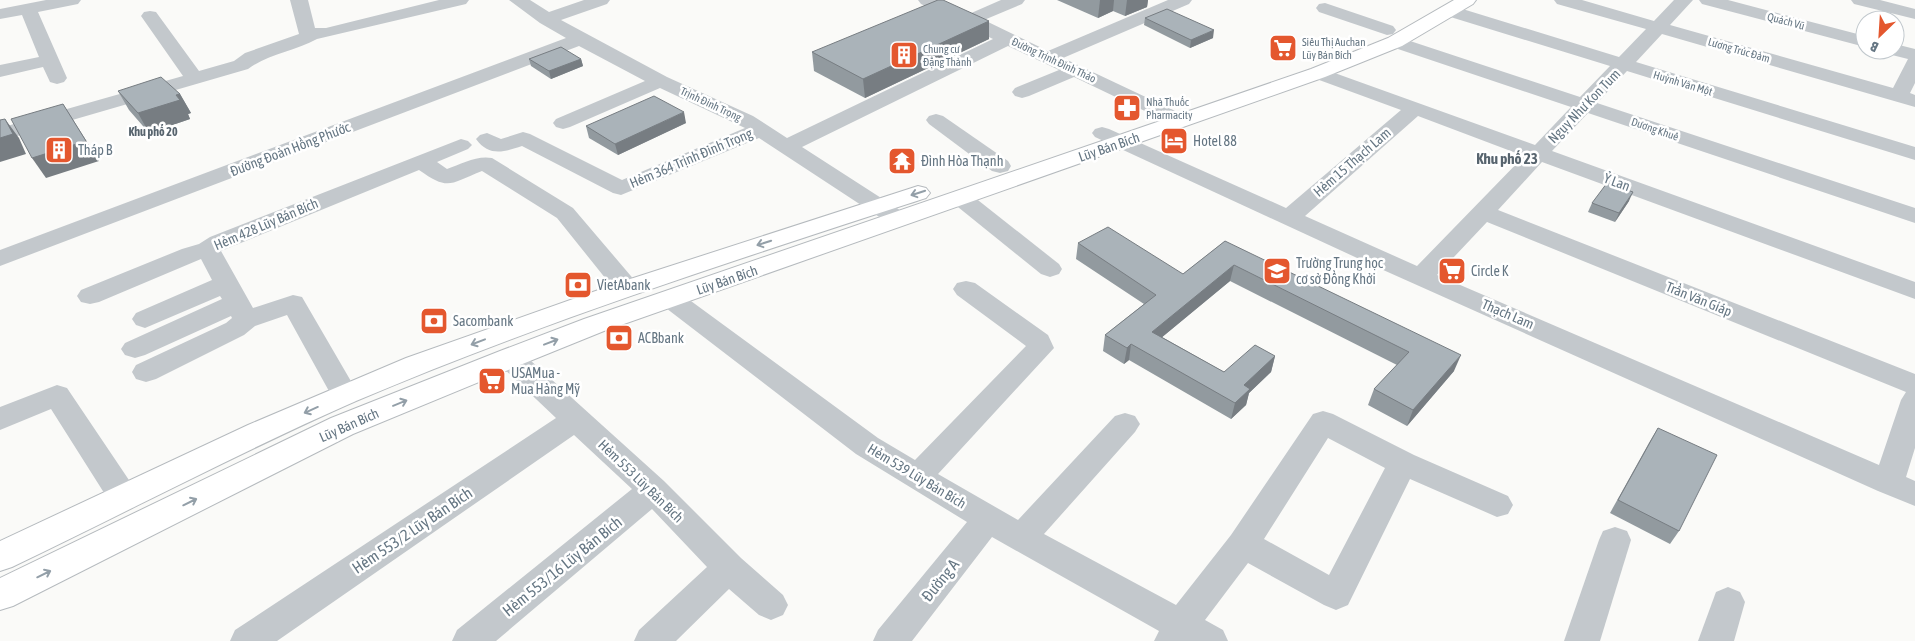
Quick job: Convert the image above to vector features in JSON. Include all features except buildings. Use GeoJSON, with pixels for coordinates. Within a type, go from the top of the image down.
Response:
{"type":"FeatureCollection","features":[{"type":"Feature","properties":{"kind":"main road","name":"Lũy Bán Bích"},"geometry":{"type":"LineString","coordinates":[[0,557],[229,447],[345,395],[524,324],[627,288],[889,212],[961,198],[1112,137],[1172,116],[1318,73],[1391,36],[1446,2]]}},
{"type":"Feature","properties":{"kind":"main road","name":"Lũy Bán Bích"},"geometry":{"type":"LineString","coordinates":[[1172,116],[1294,64],[1376,36],[1391,36]]}},
{"type":"Feature","properties":{"kind":"main road","name":"Lũy Bán Bích"},"geometry":{"type":"LineString","coordinates":[[0,595],[342,426],[594,325],[671,300],[1000,166],[1112,137]]}},
{"type":"Feature","properties":{"kind":"main road"},"geometry":{"type":"LineString","coordinates":[[124,498],[142,525]]}},
{"type":"Feature","properties":{"kind":"street"},"geometry":{"type":"LineString","coordinates":[[3,9],[72,0]]}},
{"type":"Feature","properties":{"kind":"street"},"geometry":{"type":"LineString","coordinates":[[298,0],[307,32],[313,34]]}},
{"type":"Feature","properties":{"kind":"street"},"geometry":{"type":"LineString","coordinates":[[0,135],[191,73],[241,65],[252,57],[300,41],[313,34],[460,0]]}},
{"type":"Feature","properties":{"kind":"street","name":"Trịnh Đình Trọng"},"geometry":{"type":"LineString","coordinates":[[518,0],[580,39],[660,80],[746,120],[889,212]]}},
{"type":"Feature","properties":{"kind":"street"},"geometry":{"type":"LineString","coordinates":[[546,19],[602,0]]}},
{"type":"Feature","properties":{"kind":"street","name":"Đường Trịnh Đình Thảo"},"geometry":{"type":"LineString","coordinates":[[927,0],[1172,116]]}},
{"type":"Feature","properties":{"kind":"street"},"geometry":{"type":"LineString","coordinates":[[969,20],[1016,0]]}},
{"type":"Feature","properties":{"kind":"street"},"geometry":{"type":"LineString","coordinates":[[1051,59],[1183,0]]}},
{"type":"Feature","properties":{"kind":"street","name":"Lương Trúc Đàm"},"geometry":{"type":"LineString","coordinates":[[1563,0],[1907,99]]}},
{"type":"Feature","properties":{"kind":"street","name":"Ngụy Như Kon Tum"},"geometry":{"type":"LineString","coordinates":[[1421,277],[1684,0]]}},
{"type":"Feature","properties":{"kind":"street","name":"Quách Vũ"},"geometry":{"type":"LineString","coordinates":[[1708,0],[1855,39]]}},
{"type":"Feature","properties":{"kind":"street"},"geometry":{"type":"LineString","coordinates":[[1860,0],[1915,14]]}},
{"type":"Feature","properties":{"kind":"street","name":"Huỳnh Văn Một"},"geometry":{"type":"LineString","coordinates":[[1446,2],[1623,64],[1915,154]]}},
{"type":"Feature","properties":{"kind":"street"},"geometry":{"type":"LineString","coordinates":[[40,5],[50,60],[57,78]]}},
{"type":"Feature","properties":{"kind":"street","name":"Dương Khuê"},"geometry":{"type":"LineString","coordinates":[[1325,8],[1391,36],[1584,105],[1915,216]]}},
{"type":"Feature","properties":{"kind":"street"},"geometry":{"type":"LineString","coordinates":[[150,16],[191,73]]}},
{"type":"Feature","properties":{"kind":"street"},"geometry":{"type":"LineString","coordinates":[[1051,59],[1128,28]]}},
{"type":"Feature","properties":{"kind":"street"},"geometry":{"type":"LineString","coordinates":[[786,146],[1009,38]]}},
{"type":"Feature","properties":{"kind":"street","name":"Đường Đoàn Hồng Phước"},"geometry":{"type":"LineString","coordinates":[[0,259],[580,39]]}},
{"type":"Feature","properties":{"kind":"street"},"geometry":{"type":"LineString","coordinates":[[0,71],[50,60]]}},
{"type":"Feature","properties":{"kind":"street"},"geometry":{"type":"LineString","coordinates":[[1907,99],[1915,63]]}},
{"type":"Feature","properties":{"kind":"street"},"geometry":{"type":"LineString","coordinates":[[1022,92],[1075,70]]}},
{"type":"Feature","properties":{"kind":"street","name":"Ỷ Lan"},"geometry":{"type":"LineString","coordinates":[[1318,73],[1915,291]]}},
{"type":"Feature","properties":{"kind":"street"},"geometry":{"type":"LineString","coordinates":[[563,123],[660,80]]}},
{"type":"Feature","properties":{"kind":"street","name":"Hẻm 15 Thạch Lam"},"geometry":{"type":"LineString","coordinates":[[1290,216],[1415,108]]}},
{"type":"Feature","properties":{"kind":"street"},"geometry":{"type":"LineString","coordinates":[[936,120],[1000,166]]}},
{"type":"Feature","properties":{"kind":"street","name":"Hẻm 364 Trịnh Đình Trọng"},"geometry":{"type":"LineString","coordinates":[[487,140],[499,146],[523,138],[621,188],[761,129]]}},
{"type":"Feature","properties":{"kind":"street","name":"Thạch Lam"},"geometry":{"type":"LineString","coordinates":[[1112,137],[1290,216],[1421,277],[1915,494]]}},
{"type":"Feature","properties":{"kind":"street","name":"Hẻm 428 Lũy Bán Bích"},"geometry":{"type":"LineString","coordinates":[[236,303],[208,249],[218,242],[461,145]]}},
{"type":"Feature","properties":{"kind":"street"},"geometry":{"type":"LineString","coordinates":[[421,161],[445,178],[484,163],[565,213],[627,288]]}},
{"type":"Feature","properties":{"kind":"street"},"geometry":{"type":"LineString","coordinates":[[961,198],[1050,269]]}},
{"type":"Feature","properties":{"kind":"street","name":"Trần Văn Giáp"},"geometry":{"type":"LineString","coordinates":[[1483,212],[1915,385]]}},
{"type":"Feature","properties":{"kind":"street"},"geometry":{"type":"LineString","coordinates":[[90,296],[191,254],[208,249]]}},
{"type":"Feature","properties":{"kind":"street"},"geometry":{"type":"LineString","coordinates":[[918,476],[1040,348],[1039,341],[966,289]]}},
{"type":"Feature","properties":{"kind":"street","name":"Hẻm 539 Lũy Bán Bích"},"geometry":{"type":"LineString","coordinates":[[671,300],[867,446],[988,519],[1188,635]]}},
{"type":"Feature","properties":{"kind":"street"},"geometry":{"type":"LineString","coordinates":[[145,319],[236,303],[294,303],[345,395]]}},
{"type":"Feature","properties":{"kind":"street"},"geometry":{"type":"LineString","coordinates":[[140,361],[235,329],[236,303]]}},
{"type":"Feature","properties":{"kind":"street","name":"Hẻm 553 Lũy Bán Bích"},"geometry":{"type":"LineString","coordinates":[[510,358],[653,490],[729,568],[771,605]]}},
{"type":"Feature","properties":{"kind":"street"},"geometry":{"type":"LineString","coordinates":[[0,419],[57,395],[124,498]]}},
{"type":"Feature","properties":{"kind":"street"},"geometry":{"type":"LineString","coordinates":[[1889,483],[1915,400]]}},
{"type":"Feature","properties":{"kind":"street","name":"Hèm 553/2 Lũy Bán Bích"},"geometry":{"type":"LineString","coordinates":[[248,641],[576,419]]}},
{"type":"Feature","properties":{"kind":"street"},"geometry":{"type":"LineString","coordinates":[[1188,635],[1243,544],[1323,422],[1403,463],[1497,505]]}},
{"type":"Feature","properties":{"kind":"street"},"geometry":{"type":"LineString","coordinates":[[1022,537],[1125,424]]}},
{"type":"Feature","properties":{"kind":"street"},"geometry":{"type":"LineString","coordinates":[[1243,544],[1336,594],[1403,463]]}},
{"type":"Feature","properties":{"kind":"street","name":"Hèm 553/16 Lũy Bán Bích"},"geometry":{"type":"LineString","coordinates":[[470,641],[653,490]]}},
{"type":"Feature","properties":{"kind":"street","name":"Đường A"},"geometry":{"type":"LineString","coordinates":[[891,641],[988,519]]}},
{"type":"Feature","properties":{"kind":"street"},"geometry":{"type":"LineString","coordinates":[[1582,641],[1615,540]]}},
{"type":"Feature","properties":{"kind":"street"},"geometry":{"type":"LineString","coordinates":[[652,641],[729,568]]}},
{"type":"Feature","properties":{"kind":"street"},"geometry":{"type":"LineString","coordinates":[[1716,641],[1728,602]]}},
{"type":"Feature","properties":{"kind":"place","name":"Siêu Thị Auchan Lũy Bán Bích"},"geometry":{"type":"Point","coordinates":[1283,48]}},
{"type":"Feature","properties":{"kind":"place","name":"Chung cư Đặng Thành"},"geometry":{"type":"Point","coordinates":[904,55]}},
{"type":"Feature","properties":{"kind":"place","name":"Nhà Thuốc Pharmacity"},"geometry":{"type":"Point","coordinates":[1127,108]}},
{"type":"Feature","properties":{"kind":"place","name":"Hotel 88"},"geometry":{"type":"Point","coordinates":[1174,141]}},
{"type":"Feature","properties":{"kind":"place","name":"Tháp B"},"geometry":{"type":"Point","coordinates":[59,150]}},
{"type":"Feature","properties":{"kind":"place","name":"Đình Hòa Thạnh"},"geometry":{"type":"Point","coordinates":[902,161]}},
{"type":"Feature","properties":{"kind":"place","name":"Trường Trung học cơ sở Đồng Khởi"},"geometry":{"type":"Point","coordinates":[1277,271]}},
{"type":"Feature","properties":{"kind":"place","name":"Circle K"},"geometry":{"type":"Point","coordinates":[1452,271]}},
{"type":"Feature","properties":{"kind":"place","name":"VietAbank"},"geometry":{"type":"Point","coordinates":[578,285]}},
{"type":"Feature","properties":{"kind":"place","name":"Sacombank"},"geometry":{"type":"Point","coordinates":[434,321]}},
{"type":"Feature","properties":{"kind":"place","name":"ACBbank"},"geometry":{"type":"Point","coordinates":[619,338]}},
{"type":"Feature","properties":{"kind":"place","name":"USAMua - Mua Hàng Mỹ"},"geometry":{"type":"Point","coordinates":[492,381]}},
{"type":"Feature","properties":{"kind":"district","name":"Khu phố 20"},"geometry":{"type":"Point","coordinates":[153,132]}},
{"type":"Feature","properties":{"kind":"district","name":"Khu phố 23"},"geometry":{"type":"Point","coordinates":[1507,159]}}]}
